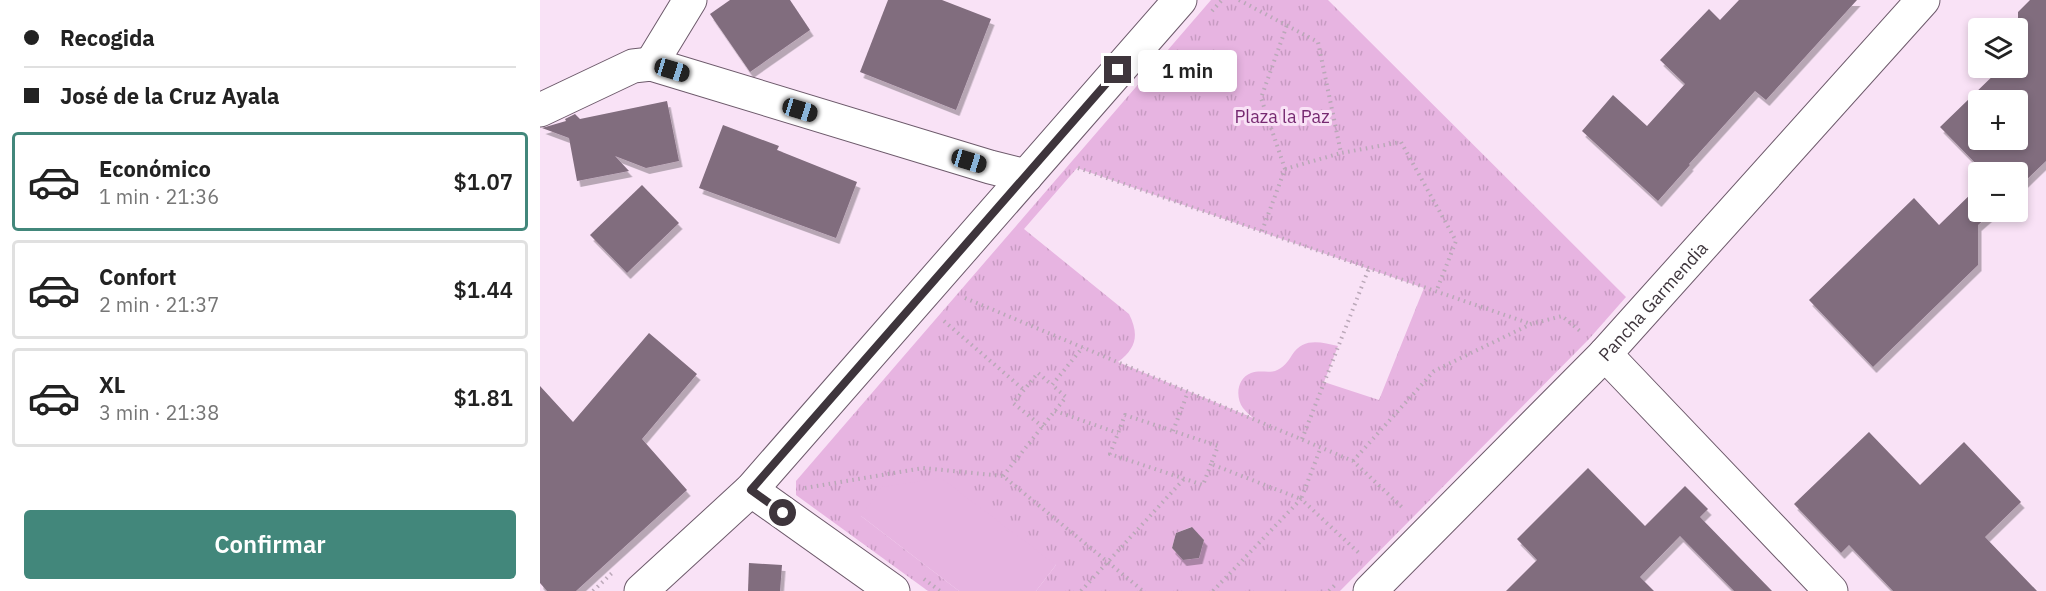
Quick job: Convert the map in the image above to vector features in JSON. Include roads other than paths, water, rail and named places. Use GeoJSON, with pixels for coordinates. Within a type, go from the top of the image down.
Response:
{"type":"FeatureCollection","features":[{"type":"Feature","properties":{"kind":"street"},"geometry":{"type":"LineString","coordinates":[[651,64],[690,0]]}},
{"type":"Feature","properties":{"kind":"street"},"geometry":{"type":"LineString","coordinates":[[641,591],[751,490],[1180,0]]}},
{"type":"Feature","properties":{"kind":"street","name":"Pancha Garmendia"},"geometry":{"type":"LineString","coordinates":[[1370,591],[1594,344],[1923,0]]}},
{"type":"Feature","properties":{"kind":"street"},"geometry":{"type":"LineString","coordinates":[[540,110],[633,66],[651,64],[938,152],[1026,176]]}},
{"type":"Feature","properties":{"kind":"street"},"geometry":{"type":"LineString","coordinates":[[1594,344],[1831,591]]}},
{"type":"Feature","properties":{"kind":"street"},"geometry":{"type":"LineString","coordinates":[[751,490],[893,591]]}},
{"type":"Feature","properties":{"kind":"park label","name":"Plaza la Paz"},"geometry":{"type":"Point","coordinates":[1282,116]}}]}
